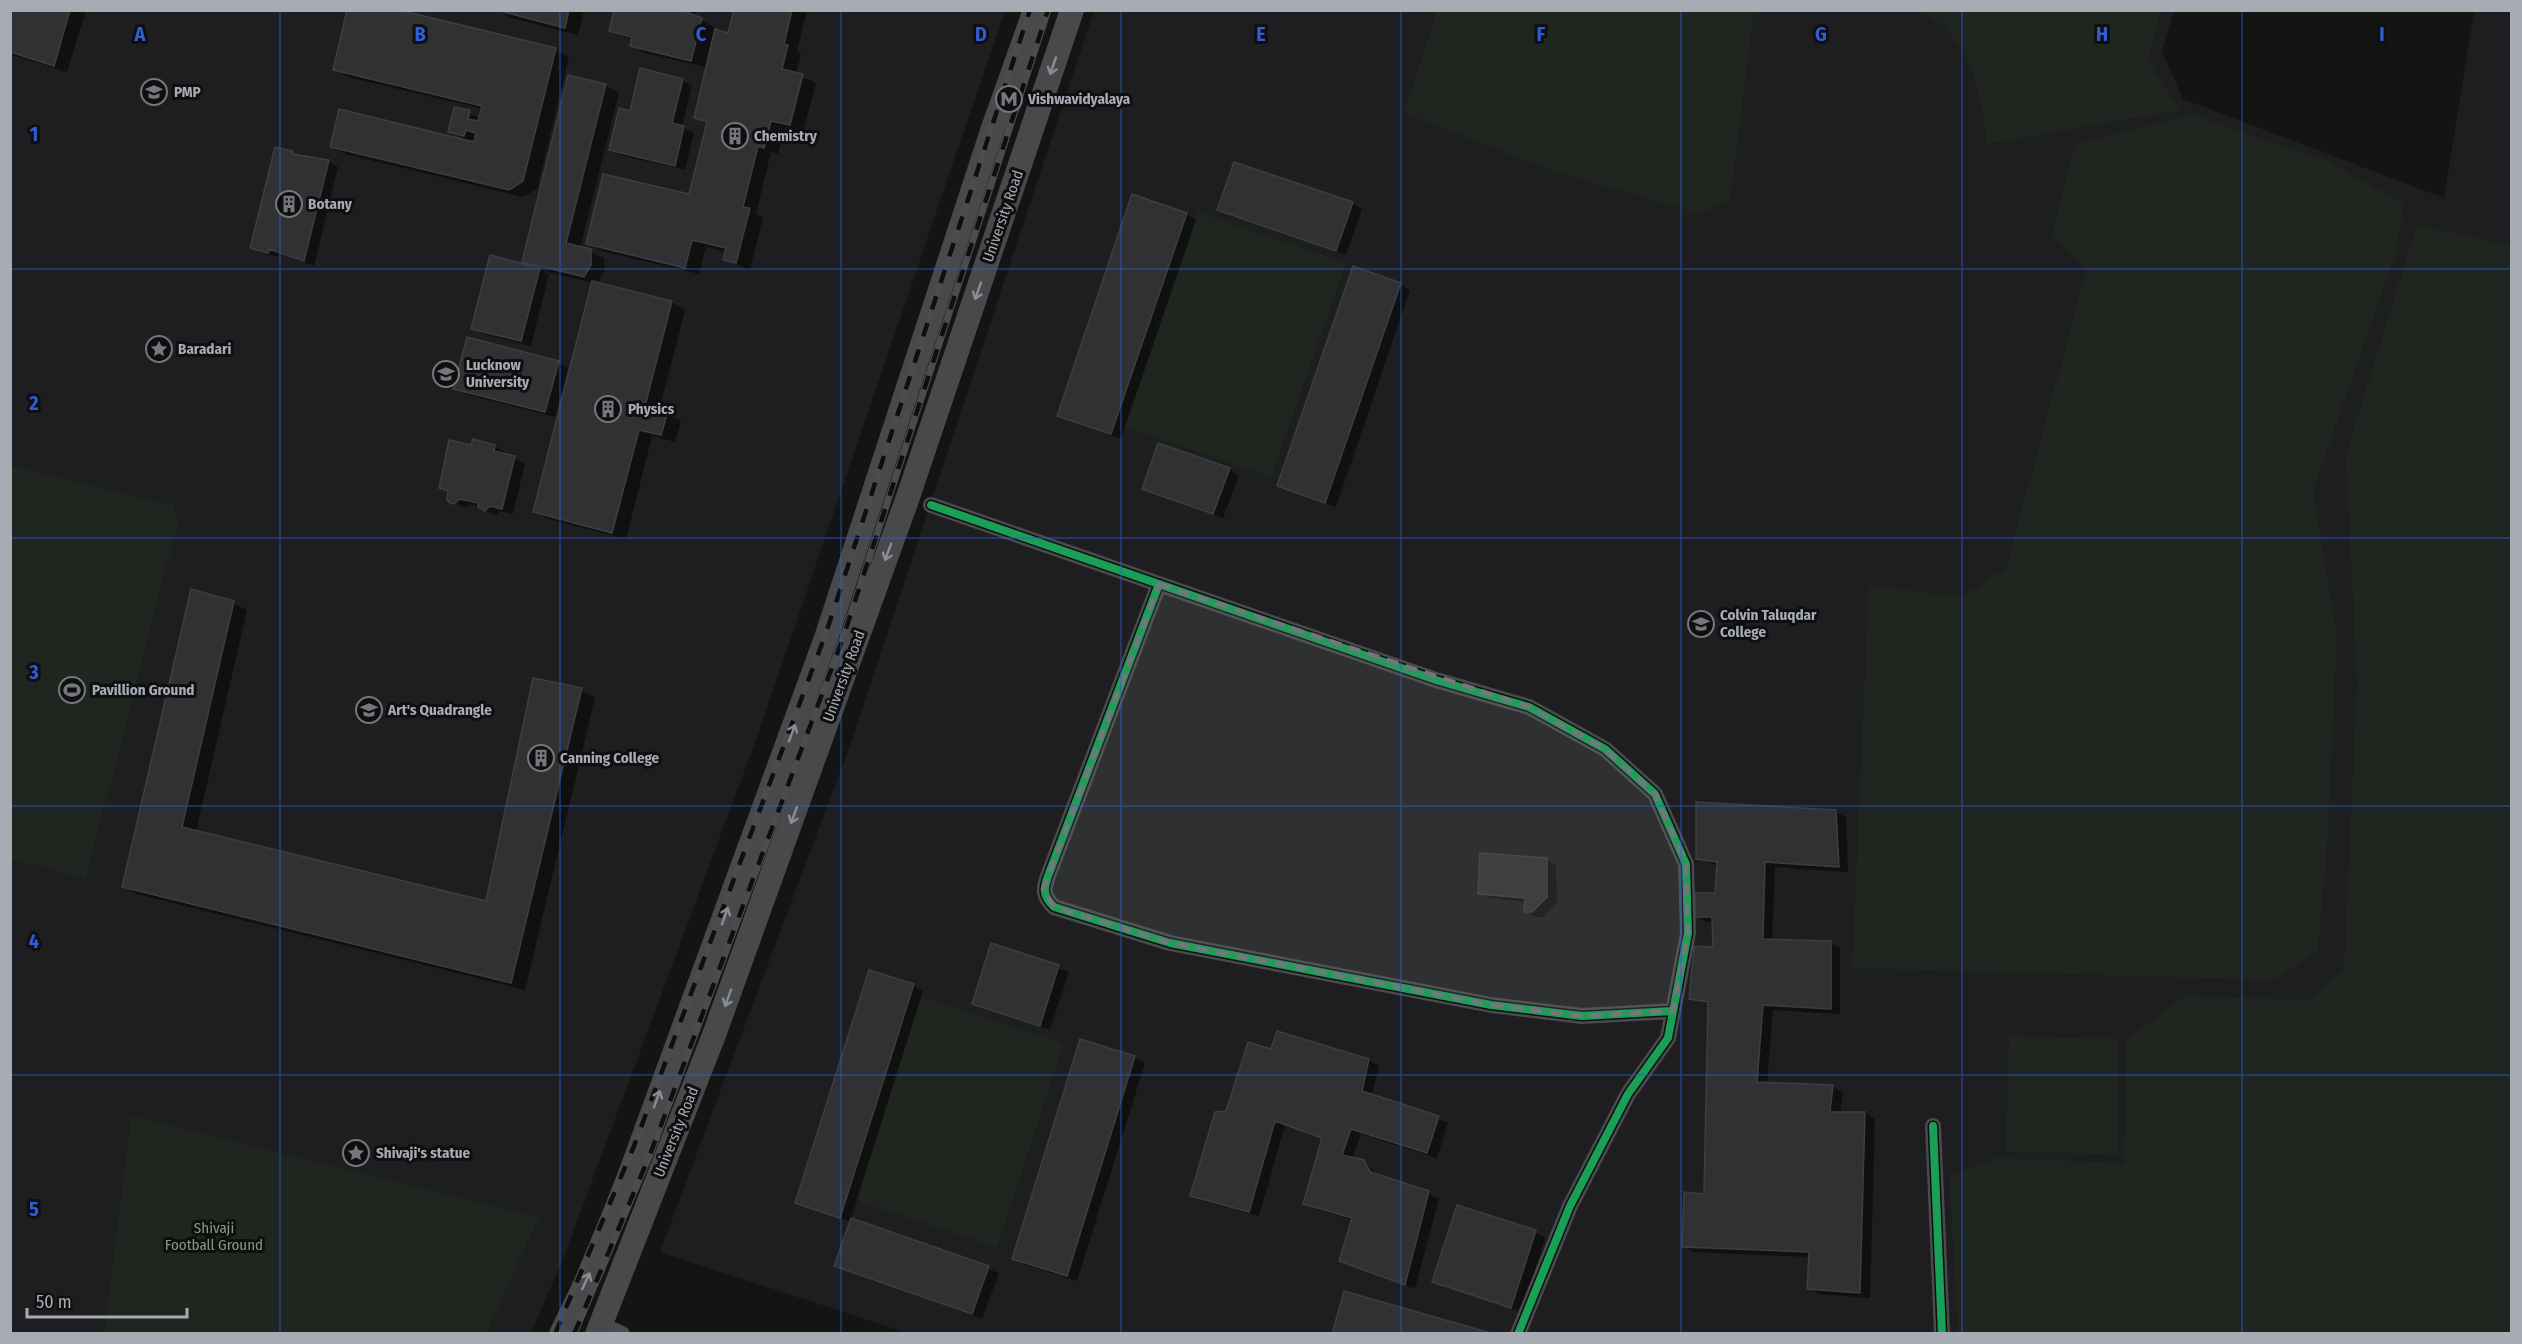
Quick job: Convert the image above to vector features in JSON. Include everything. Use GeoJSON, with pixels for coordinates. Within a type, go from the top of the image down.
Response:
{"type":"FeatureCollection","features":[{"type":"Feature","properties":{"kind":"main road","name":"University Road"},"geometry":{"type":"LineString","coordinates":[[561,1334],[593,1268],[619,1202],[826,638],[993,128],[1035,10]]}},
{"type":"Feature","properties":{"kind":"main road","name":"University Road"},"geometry":{"type":"LineString","coordinates":[[606,1331],[644,1212],[714,1035],[908,497],[1072,10]]}},
{"type":"Feature","properties":{"kind":"main road"},"geometry":{"type":"LineString","coordinates":[[619,1202],[644,1212]]}},
{"type":"Feature","properties":{"kind":"street"},"geometry":{"type":"LineString","coordinates":[[931,504],[1436,680],[1529,707],[1605,749],[1655,794],[1686,864],[1688,933],[1668,1038],[1628,1094],[1570,1206],[1518,1334]]}},
{"type":"Feature","properties":{"kind":"street"},"geometry":{"type":"LineString","coordinates":[[1159,584],[1043,889],[1045,898],[1054,907],[1170,943],[1491,1005],[1582,1016],[1673,1011]]}},
{"type":"Feature","properties":{"kind":"street"},"geometry":{"type":"LineString","coordinates":[[1933,1126],[1942,1334]]}},
{"type":"Feature","properties":{"kind":"highlighted area"},"geometry":{"type":"Polygon","coordinates":[[[1159,584],[1529,707],[1605,749],[1655,794],[1686,864],[1688,933],[1673,1011],[1582,1016],[1491,1005],[1170,943],[1054,907],[1043,889],[1159,584]]]}},
{"type":"Feature","properties":{"kind":"shaded area","name":"Lucknow University"},"geometry":{"type":"Polygon","coordinates":[[[10,11],[1005,11],[757,737],[563,1259],[531,1333],[11,1333],[10,11]]]}},
{"type":"Feature","properties":{"kind":"shaded area","name":"Colvin Taluqdar College"},"geometry":{"type":"Polygon","coordinates":[[[1094,11],[2174,11],[2162,51],[2183,99],[2444,198],[2474,11],[2511,11],[2511,1333],[910,1334],[660,1252],[851,743],[1094,11]]]}},
{"type":"Feature","properties":{"kind":"green space"},"geometry":{"type":"Polygon","coordinates":[[[1437,11],[1754,11],[1730,199],[1700,214],[1550,170],[1404,113],[1437,11]]]}},
{"type":"Feature","properties":{"kind":"green space"},"geometry":{"type":"Polygon","coordinates":[[[1923,11],[2160,11],[2148,60],[2180,110],[1987,144],[1972,69],[1954,38],[1923,11]]]}},
{"type":"Feature","properties":{"kind":"green space"},"geometry":{"type":"Polygon","coordinates":[[[2191,114],[2329,162],[2404,204],[2395,255],[2313,491],[2337,637],[2327,847],[2318,952],[2274,980],[1852,968],[1869,585],[1962,597],[2006,568],[2087,268],[2052,234],[2074,145],[2191,114]]]}},
{"type":"Feature","properties":{"kind":"green space"},"geometry":{"type":"Polygon","coordinates":[[[1198,212],[1346,263],[1271,477],[1123,426],[1198,212]]]}},
{"type":"Feature","properties":{"kind":"green space"},"geometry":{"type":"Polygon","coordinates":[[[2417,225],[2511,245],[2511,1333],[1958,1333],[1949,1176],[1997,1158],[2124,1163],[2127,1039],[2185,996],[2309,1000],[2344,969],[2357,685],[2346,454],[2417,225]]]}},
{"type":"Feature","properties":{"kind":"green space","name":"Pavillion Ground"},"geometry":{"type":"Polygon","coordinates":[[[11,466],[173,505],[178,522],[86,878],[11,859],[11,466]]]}},
{"type":"Feature","properties":{"kind":"green space"},"geometry":{"type":"Polygon","coordinates":[[[921,997],[1064,1043],[997,1247],[854,1200],[921,997]]]}},
{"type":"Feature","properties":{"kind":"green space"},"geometry":{"type":"Polygon","coordinates":[[[2009,1036],[2118,1039],[2118,1155],[2006,1151],[2009,1036]]]}},
{"type":"Feature","properties":{"kind":"green space","name":"Shivaji Football Ground"},"geometry":{"type":"Polygon","coordinates":[[[131,1116],[539,1217],[486,1333],[104,1333],[131,1116]]]}},
{"type":"Feature","properties":{"kind":"building"},"geometry":{"type":"Polygon","coordinates":[[[10,10],[70,10],[54,66],[10,52],[10,10]]]}},
{"type":"Feature","properties":{"kind":"building"},"geometry":{"type":"Polygon","coordinates":[[[347,10],[399,10],[556,48],[523,181],[509,190],[330,147],[339,109],[474,142],[476,133],[466,130],[464,136],[448,132],[454,107],[470,110],[468,119],[478,121],[482,106],[333,70],[347,10]]]}},
{"type":"Feature","properties":{"kind":"building"},"geometry":{"type":"Polygon","coordinates":[[[496,10],[569,10],[565,28],[496,10]]]}},
{"type":"Feature","properties":{"kind":"building"},"geometry":{"type":"Polygon","coordinates":[[[614,10],[681,10],[702,18],[691,61],[630,46],[632,37],[609,31],[614,10]]]}},
{"type":"Feature","properties":{"kind":"building","name":"Chemistry"},"geometry":{"type":"Polygon","coordinates":[[[734,10],[792,10],[784,44],[788,45],[782,69],[803,74],[790,125],[771,121],[764,148],[758,146],[743,207],[750,208],[736,263],[723,260],[726,248],[692,240],[685,268],[586,244],[603,174],[689,194],[707,122],[694,118],[715,29],[728,33],[734,10]]]}},
{"type":"Feature","properties":{"kind":"building"},"geometry":{"type":"Polygon","coordinates":[[[640,68],[683,79],[672,123],[684,126],[675,166],[609,150],[619,108],[630,111],[640,68]]]}},
{"type":"Feature","properties":{"kind":"building"},"geometry":{"type":"Polygon","coordinates":[[[568,75],[606,84],[566,243],[591,249],[591,265],[584,277],[522,262],[568,75]]]}},
{"type":"Feature","properties":{"kind":"building","name":"Botany"},"geometry":{"type":"Polygon","coordinates":[[[275,147],[293,151],[293,154],[329,160],[304,261],[269,249],[268,253],[250,248],[275,147]]]}},
{"type":"Feature","properties":{"kind":"building"},"geometry":{"type":"Polygon","coordinates":[[[1234,162],[1353,202],[1336,251],[1217,210],[1234,162]]]}},
{"type":"Feature","properties":{"kind":"building"},"geometry":{"type":"Polygon","coordinates":[[[1132,194],[1187,213],[1111,434],[1057,416],[1132,194]]]}},
{"type":"Feature","properties":{"kind":"building"},"geometry":{"type":"Polygon","coordinates":[[[490,255],[540,268],[521,341],[471,329],[490,255]]]}},
{"type":"Feature","properties":{"kind":"building"},"geometry":{"type":"Polygon","coordinates":[[[1353,266],[1401,283],[1325,503],[1277,486],[1353,266]]]}},
{"type":"Feature","properties":{"kind":"building","name":"Physics"},"geometry":{"type":"Polygon","coordinates":[[[592,281],[672,301],[645,406],[668,411],[661,435],[639,430],[612,533],[533,512],[592,281]]]}},
{"type":"Feature","properties":{"kind":"building"},"geometry":{"type":"Polygon","coordinates":[[[467,337],[559,361],[545,412],[453,389],[467,337]]]}},
{"type":"Feature","properties":{"kind":"building"},"geometry":{"type":"Polygon","coordinates":[[[473,439],[495,445],[494,451],[515,456],[502,509],[490,506],[485,511],[478,507],[478,503],[460,499],[454,504],[450,503],[447,500],[448,491],[439,488],[449,440],[471,445],[473,439]]]}},
{"type":"Feature","properties":{"kind":"building"},"geometry":{"type":"Polygon","coordinates":[[[1158,443],[1230,468],[1213,514],[1142,489],[1158,443]]]}},
{"type":"Feature","properties":{"kind":"building","name":"Canning College"},"geometry":{"type":"Polygon","coordinates":[[[191,589],[234,601],[182,827],[486,901],[533,678],[582,688],[511,983],[122,887],[191,589]]]}},
{"type":"Feature","properties":{"kind":"building"},"geometry":{"type":"Polygon","coordinates":[[[1696,802],[1836,810],[1839,867],[1765,862],[1763,939],[1831,941],[1831,1009],[1763,1005],[1757,1082],[1833,1085],[1830,1112],[1865,1112],[1860,1293],[1807,1289],[1809,1252],[1682,1247],[1684,1192],[1704,1194],[1708,1002],[1689,999],[1694,946],[1713,947],[1712,917],[1695,917],[1695,893],[1715,893],[1717,862],[1696,859],[1696,802]]]}},
{"type":"Feature","properties":{"kind":"building"},"geometry":{"type":"Polygon","coordinates":[[[1480,853],[1547,858],[1547,897],[1532,912],[1524,912],[1525,898],[1478,894],[1480,853]]]}},
{"type":"Feature","properties":{"kind":"building"},"geometry":{"type":"Polygon","coordinates":[[[991,943],[1059,965],[1040,1026],[972,1004],[991,943]]]}},
{"type":"Feature","properties":{"kind":"building"},"geometry":{"type":"Polygon","coordinates":[[[869,970],[914,984],[840,1218],[795,1203],[869,970]]]}},
{"type":"Feature","properties":{"kind":"building"},"geometry":{"type":"Polygon","coordinates":[[[1277,1031],[1369,1059],[1362,1091],[1439,1116],[1427,1153],[1351,1129],[1342,1155],[1364,1160],[1370,1172],[1429,1191],[1405,1285],[1339,1261],[1352,1218],[1303,1204],[1322,1138],[1275,1121],[1249,1212],[1190,1196],[1215,1112],[1226,1111],[1248,1042],[1271,1049],[1277,1031]]]}},
{"type":"Feature","properties":{"kind":"building"},"geometry":{"type":"Polygon","coordinates":[[[1080,1039],[1135,1056],[1067,1276],[1012,1259],[1080,1039]]]}},
{"type":"Feature","properties":{"kind":"building"},"geometry":{"type":"Polygon","coordinates":[[[1457,1205],[1536,1230],[1511,1308],[1432,1282],[1457,1205]]]}},
{"type":"Feature","properties":{"kind":"building"},"geometry":{"type":"Polygon","coordinates":[[[851,1218],[989,1266],[972,1314],[834,1266],[851,1218]]]}},
{"type":"Feature","properties":{"kind":"building"},"geometry":{"type":"Polygon","coordinates":[[[1344,1291],[1494,1334],[1332,1334],[1344,1291]]]}},
{"type":"Feature","properties":{"kind":"railway"},"geometry":{"type":"LineString","coordinates":[[555,1334],[634,1146],[826,633],[1030,10]]}},
{"type":"Feature","properties":{"kind":"railway"},"geometry":{"type":"LineString","coordinates":[[574,1334],[651,1152],[843,638],[1048,10]]}},
{"type":"Feature","properties":{"kind":"cycle path"},"geometry":{"type":"LineString","coordinates":[[931,505],[1436,680],[1529,707],[1605,749],[1655,794],[1686,864],[1688,933],[1668,1038],[1628,1094],[1570,1206],[1518,1334]]}},
{"type":"Feature","properties":{"kind":"cycle path"},"geometry":{"type":"LineString","coordinates":[[1159,584],[1046,881],[1046,896],[1054,907],[1170,943],[1491,1005],[1582,1016],[1673,1011]]}},
{"type":"Feature","properties":{"kind":"cycle path"},"geometry":{"type":"LineString","coordinates":[[1933,1126],[1942,1334]]}},
{"type":"Feature","properties":{"kind":"place","name":"PMP"},"geometry":{"type":"Point","coordinates":[154,92]}},
{"type":"Feature","properties":{"kind":"place","name":"Vishwavidyalaya"},"geometry":{"type":"Point","coordinates":[1009,99]}},
{"type":"Feature","properties":{"kind":"place","name":"Chemistry"},"geometry":{"type":"Point","coordinates":[735,136]}},
{"type":"Feature","properties":{"kind":"place","name":"Botany"},"geometry":{"type":"Point","coordinates":[289,204]}},
{"type":"Feature","properties":{"kind":"place","name":"Baradari"},"geometry":{"type":"Point","coordinates":[159,349]}},
{"type":"Feature","properties":{"kind":"place","name":"Lucknow University"},"geometry":{"type":"Point","coordinates":[446,374]}},
{"type":"Feature","properties":{"kind":"place","name":"Physics"},"geometry":{"type":"Point","coordinates":[608,409]}},
{"type":"Feature","properties":{"kind":"place","name":"Colvin Taluqdar College"},"geometry":{"type":"Point","coordinates":[1701,624]}},
{"type":"Feature","properties":{"kind":"place","name":"Pavillion Ground"},"geometry":{"type":"Point","coordinates":[72,690]}},
{"type":"Feature","properties":{"kind":"place","name":"Art's Quadrangle"},"geometry":{"type":"Point","coordinates":[369,710]}},
{"type":"Feature","properties":{"kind":"place","name":"Canning College"},"geometry":{"type":"Point","coordinates":[541,758]}},
{"type":"Feature","properties":{"kind":"place","name":"Shivaji's statue"},"geometry":{"type":"Point","coordinates":[356,1153]}}]}
